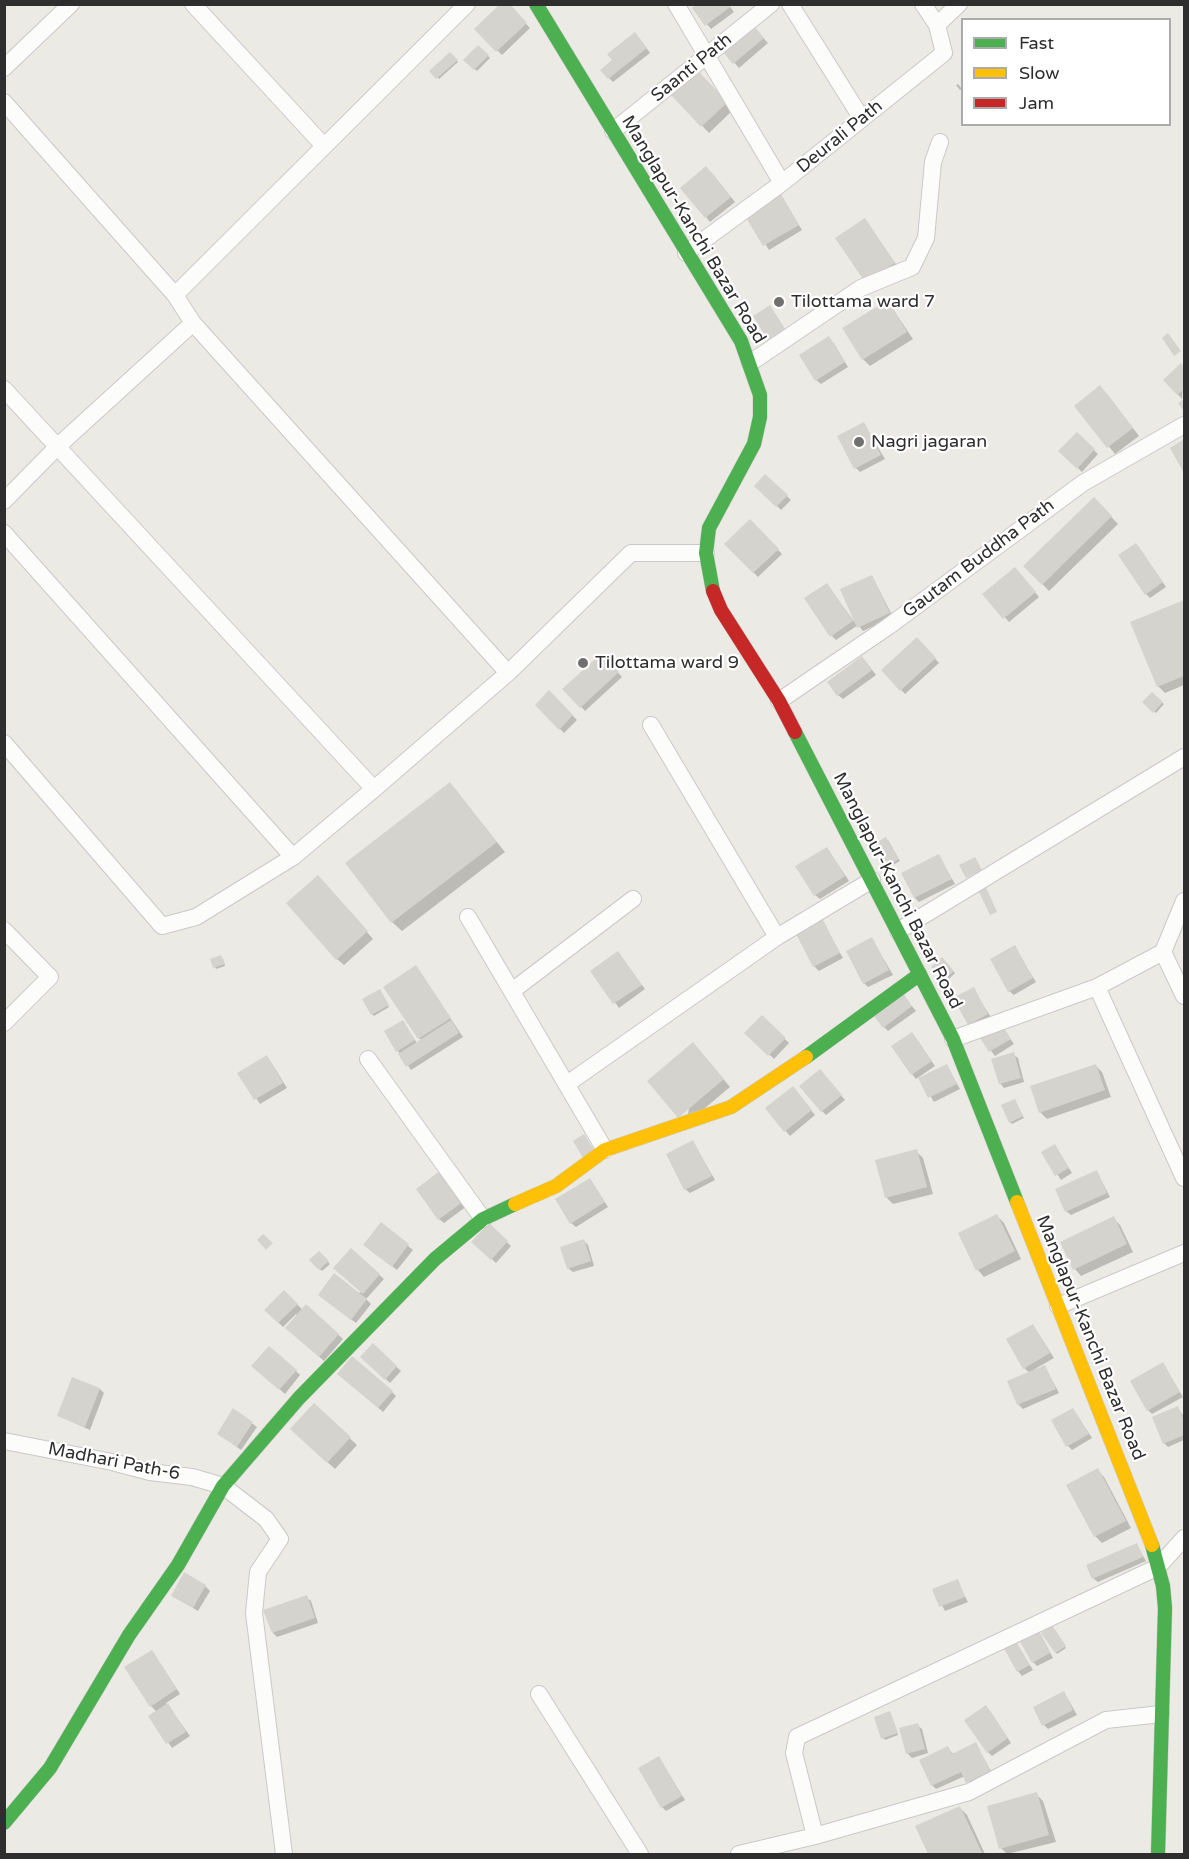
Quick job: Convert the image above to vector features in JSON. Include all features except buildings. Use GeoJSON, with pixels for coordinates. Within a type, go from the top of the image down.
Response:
{"type":"FeatureCollection","features":[{"type":"Feature","properties":{"kind":"street"},"geometry":{"type":"LineString","coordinates":[[4,68],[71,4]]}},
{"type":"Feature","properties":{"kind":"street"},"geometry":{"type":"LineString","coordinates":[[193,4],[324,146]]}},
{"type":"Feature","properties":{"kind":"street"},"geometry":{"type":"LineString","coordinates":[[175,295],[467,4]]}},
{"type":"Feature","properties":{"kind":"street","name":"Manglapur-Kanchi Bazar Road"},"geometry":{"type":"LineString","coordinates":[[536,4],[741,341],[750,363],[760,395],[760,417],[754,444],[709,528],[706,553],[711,586],[721,610],[779,701],[953,1039],[1149,1534],[1158,1567],[1165,1608],[1158,1854]]}},
{"type":"Feature","properties":{"kind":"street"},"geometry":{"type":"LineString","coordinates":[[676,4],[782,183]]}},
{"type":"Feature","properties":{"kind":"street","name":"Saanti Path"},"geometry":{"type":"LineString","coordinates":[[613,131],[771,4]]}},
{"type":"Feature","properties":{"kind":"street"},"geometry":{"type":"LineString","coordinates":[[790,4],[862,119]]}},
{"type":"Feature","properties":{"kind":"street"},"geometry":{"type":"LineString","coordinates":[[923,4],[937,25],[959,4]]}},
{"type":"Feature","properties":{"kind":"street","name":"Deurali Path"},"geometry":{"type":"LineString","coordinates":[[686,253],[782,183],[944,53],[937,25]]}},
{"type":"Feature","properties":{"kind":"street"},"geometry":{"type":"LineString","coordinates":[[4,102],[175,295],[193,323],[508,673]]}},
{"type":"Feature","properties":{"kind":"street"},"geometry":{"type":"LineString","coordinates":[[750,363],[861,288],[912,267],[926,238],[933,162],[940,142]]}},
{"type":"Feature","properties":{"kind":"street"},"geometry":{"type":"LineString","coordinates":[[4,501],[57,446],[193,323]]}},
{"type":"Feature","properties":{"kind":"street"},"geometry":{"type":"LineString","coordinates":[[4,389],[374,789]]}},
{"type":"Feature","properties":{"kind":"street","name":"Gautam Buddha Path"},"geometry":{"type":"LineString","coordinates":[[779,701],[889,626],[1083,483],[1185,425]]}},
{"type":"Feature","properties":{"kind":"street"},"geometry":{"type":"LineString","coordinates":[[4,533],[293,857]]}},
{"type":"Feature","properties":{"kind":"street"},"geometry":{"type":"LineString","coordinates":[[4,743],[162,926],[196,917],[293,857],[508,673],[631,553],[706,553]]}},
{"type":"Feature","properties":{"kind":"street"},"geometry":{"type":"LineString","coordinates":[[651,725],[777,937]]}},
{"type":"Feature","properties":{"kind":"street"},"geometry":{"type":"LineString","coordinates":[[898,931],[1185,758]]}},
{"type":"Feature","properties":{"kind":"street"},"geometry":{"type":"LineString","coordinates":[[567,1084],[777,937],[872,880]]}},
{"type":"Feature","properties":{"kind":"street"},"geometry":{"type":"LineString","coordinates":[[512,991],[633,899]]}},
{"type":"Feature","properties":{"kind":"street"},"geometry":{"type":"LineString","coordinates":[[953,1039],[1096,987],[1163,952],[1185,901]]}},
{"type":"Feature","properties":{"kind":"street"},"geometry":{"type":"LineString","coordinates":[[468,916],[605,1150]]}},
{"type":"Feature","properties":{"kind":"street"},"geometry":{"type":"LineString","coordinates":[[4,930],[50,977],[4,1023]]}},
{"type":"Feature","properties":{"kind":"street"},"geometry":{"type":"LineString","coordinates":[[1163,952],[1185,996]]}},
{"type":"Feature","properties":{"kind":"street"},"geometry":{"type":"LineString","coordinates":[[4,1823],[50,1768],[129,1635],[177,1565],[223,1486],[299,1398],[435,1259],[483,1219],[556,1186],[605,1150],[731,1107],[769,1084],[920,974]]}},
{"type":"Feature","properties":{"kind":"street"},"geometry":{"type":"LineString","coordinates":[[1096,987],[1185,1178]]}},
{"type":"Feature","properties":{"kind":"street"},"geometry":{"type":"LineString","coordinates":[[368,1059],[483,1219]]}},
{"type":"Feature","properties":{"kind":"street"},"geometry":{"type":"LineString","coordinates":[[1058,1306],[1185,1253]]}},
{"type":"Feature","properties":{"kind":"street","name":"Madhari Path-6"},"geometry":{"type":"LineString","coordinates":[[4,1441],[112,1462],[150,1472],[192,1477],[223,1486]]}},
{"type":"Feature","properties":{"kind":"street"},"geometry":{"type":"LineString","coordinates":[[223,1486],[266,1519],[280,1539],[258,1572],[255,1613],[284,1854]]}},
{"type":"Feature","properties":{"kind":"street"},"geometry":{"type":"LineString","coordinates":[[815,1836],[794,1753],[797,1737],[1158,1567],[1185,1538]]}},
{"type":"Feature","properties":{"kind":"street"},"geometry":{"type":"LineString","coordinates":[[539,1694],[640,1854]]}},
{"type":"Feature","properties":{"kind":"street"},"geometry":{"type":"LineString","coordinates":[[739,1854],[815,1836],[969,1792],[1106,1720],[1161,1714]]}},
{"type":"Feature","properties":{"kind":"traffic: fast"},"geometry":{"type":"LineString","coordinates":[[536,4],[741,341],[760,395],[760,417],[754,444],[709,528],[706,553],[713,591]]}},
{"type":"Feature","properties":{"kind":"traffic: fast"},"geometry":{"type":"LineString","coordinates":[[795,732],[953,1039],[1017,1202]]}},
{"type":"Feature","properties":{"kind":"traffic: fast"},"geometry":{"type":"LineString","coordinates":[[806,1057],[920,974]]}},
{"type":"Feature","properties":{"kind":"traffic: fast"},"geometry":{"type":"LineString","coordinates":[[4,1823],[50,1768],[129,1635],[178,1565],[223,1486],[299,1398],[435,1259],[483,1219],[515,1204]]}},
{"type":"Feature","properties":{"kind":"traffic: fast"},"geometry":{"type":"LineString","coordinates":[[1152,1545],[1163,1586],[1165,1608],[1158,1854]]}},
{"type":"Feature","properties":{"kind":"traffic: slow"},"geometry":{"type":"LineString","coordinates":[[515,1204],[556,1186],[605,1150],[731,1107],[806,1057]]}},
{"type":"Feature","properties":{"kind":"traffic: slow"},"geometry":{"type":"LineString","coordinates":[[1017,1202],[1152,1545]]}},
{"type":"Feature","properties":{"kind":"traffic: jam"},"geometry":{"type":"LineString","coordinates":[[713,591],[721,610],[779,701],[795,732]]}},
{"type":"Feature","properties":{"kind":"place","name":"Tilottama ward 7"},"geometry":{"type":"Point","coordinates":[779,302]}},
{"type":"Feature","properties":{"kind":"place","name":"Nagri jagaran"},"geometry":{"type":"Point","coordinates":[859,442]}},
{"type":"Feature","properties":{"kind":"place","name":"Tilottama ward 9"},"geometry":{"type":"Point","coordinates":[583,663]}}]}
